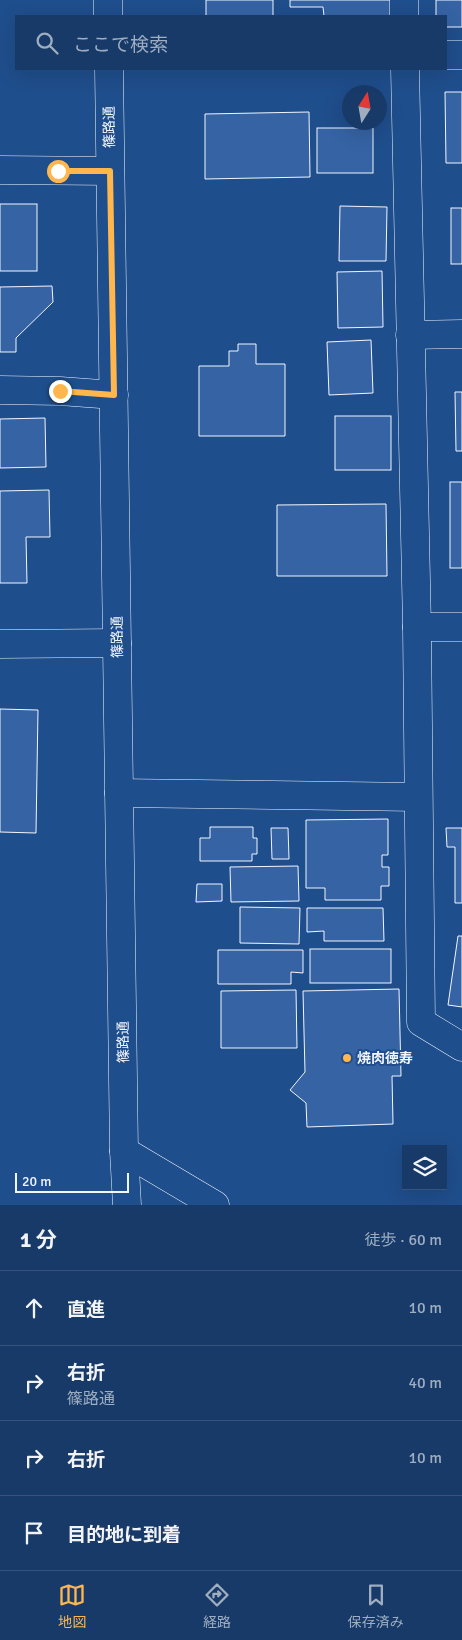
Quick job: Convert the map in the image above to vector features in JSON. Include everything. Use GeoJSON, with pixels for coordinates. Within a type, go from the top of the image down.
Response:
{"type":"FeatureCollection","features":[{"type":"Feature","properties":{"kind":"street"},"geometry":{"type":"LineString","coordinates":[[108,0],[108,15]]}},
{"type":"Feature","properties":{"kind":"street"},"geometry":{"type":"LineString","coordinates":[[404,0],[404,15]]}},
{"type":"Feature","properties":{"kind":"street"},"geometry":{"type":"LineString","coordinates":[[447,55],[462,55]]}},
{"type":"Feature","properties":{"kind":"street","name":"篠路通"},"geometry":{"type":"LineString","coordinates":[[109,70],[124,1152],[128,1205]]}},
{"type":"Feature","properties":{"kind":"street"},"geometry":{"type":"LineString","coordinates":[[405,70],[417,628],[422,1022],[462,1047]]}},
{"type":"Feature","properties":{"kind":"street"},"geometry":{"type":"LineString","coordinates":[[0,170],[110,171]]}},
{"type":"Feature","properties":{"kind":"street"},"geometry":{"type":"LineString","coordinates":[[410,335],[462,334]]}},
{"type":"Feature","properties":{"kind":"street"},"geometry":{"type":"LineString","coordinates":[[0,390],[60,391],[114,395]]}},
{"type":"Feature","properties":{"kind":"street"},"geometry":{"type":"LineString","coordinates":[[417,628],[462,627]]}},
{"type":"Feature","properties":{"kind":"street"},"geometry":{"type":"LineString","coordinates":[[0,644],[117,643]]}},
{"type":"Feature","properties":{"kind":"street"},"geometry":{"type":"LineString","coordinates":[[119,793],[418,797]]}},
{"type":"Feature","properties":{"kind":"street"},"geometry":{"type":"LineString","coordinates":[[124,1152],[215,1205]]}},
{"type":"Feature","properties":{"kind":"building"},"geometry":{"type":"Polygon","coordinates":[[[206,0],[273,0],[273,15],[206,15],[206,0]]]}},
{"type":"Feature","properties":{"kind":"building"},"geometry":{"type":"Polygon","coordinates":[[[290,0],[394,0],[394,15],[324,15],[323,7],[290,7],[290,0]]]}},
{"type":"Feature","properties":{"kind":"building"},"geometry":{"type":"Polygon","coordinates":[[[436,0],[462,0],[462,27],[447,27],[447,15],[436,15],[436,0]]]}},
{"type":"Feature","properties":{"kind":"building"},"geometry":{"type":"Polygon","coordinates":[[[445,92],[462,92],[462,163],[446,163],[445,92]]]}},
{"type":"Feature","properties":{"kind":"building"},"geometry":{"type":"Polygon","coordinates":[[[309,112],[310,177],[205,179],[205,114],[309,112]]]}},
{"type":"Feature","properties":{"kind":"building"},"geometry":{"type":"Polygon","coordinates":[[[317,128],[373,130],[373,173],[317,173],[317,128]]]}},
{"type":"Feature","properties":{"kind":"building"},"geometry":{"type":"Polygon","coordinates":[[[0,204],[37,204],[37,271],[0,271],[0,204]]]}},
{"type":"Feature","properties":{"kind":"building"},"geometry":{"type":"Polygon","coordinates":[[[340,206],[387,207],[386,261],[339,261],[340,206]]]}},
{"type":"Feature","properties":{"kind":"building"},"geometry":{"type":"Polygon","coordinates":[[[451,208],[462,208],[462,264],[451,264],[451,208]]]}},
{"type":"Feature","properties":{"kind":"building"},"geometry":{"type":"Polygon","coordinates":[[[382,271],[383,327],[338,328],[337,272],[382,271]]]}},
{"type":"Feature","properties":{"kind":"building"},"geometry":{"type":"Polygon","coordinates":[[[52,286],[53,302],[16,338],[16,352],[0,352],[0,287],[52,286]]]}},
{"type":"Feature","properties":{"kind":"building"},"geometry":{"type":"Polygon","coordinates":[[[371,340],[373,393],[329,395],[327,342],[371,340]]]}},
{"type":"Feature","properties":{"kind":"building"},"geometry":{"type":"Polygon","coordinates":[[[238,344],[256,344],[256,364],[285,364],[285,436],[199,436],[199,366],[229,366],[229,351],[238,351],[238,344]]]}},
{"type":"Feature","properties":{"kind":"building"},"geometry":{"type":"Polygon","coordinates":[[[455,392],[462,392],[462,451],[456,451],[455,392]]]}},
{"type":"Feature","properties":{"kind":"building"},"geometry":{"type":"Polygon","coordinates":[[[335,416],[391,416],[391,470],[335,470],[335,416]]]}},
{"type":"Feature","properties":{"kind":"building"},"geometry":{"type":"Polygon","coordinates":[[[45,418],[46,467],[0,468],[0,419],[45,418]]]}},
{"type":"Feature","properties":{"kind":"building"},"geometry":{"type":"Polygon","coordinates":[[[450,482],[462,482],[462,568],[450,568],[450,482]]]}},
{"type":"Feature","properties":{"kind":"building"},"geometry":{"type":"Polygon","coordinates":[[[49,490],[50,537],[26,537],[27,583],[0,583],[0,491],[49,490]]]}},
{"type":"Feature","properties":{"kind":"building"},"geometry":{"type":"Polygon","coordinates":[[[386,504],[387,576],[277,576],[277,505],[386,504]]]}},
{"type":"Feature","properties":{"kind":"building"},"geometry":{"type":"Polygon","coordinates":[[[0,709],[38,710],[36,833],[0,832],[0,709]]]}},
{"type":"Feature","properties":{"kind":"building"},"geometry":{"type":"Polygon","coordinates":[[[388,819],[388,855],[382,855],[382,867],[389,867],[389,886],[381,886],[381,900],[325,900],[325,888],[306,888],[306,820],[388,819]]]}},
{"type":"Feature","properties":{"kind":"building"},"geometry":{"type":"Polygon","coordinates":[[[210,827],[253,827],[253,838],[257,838],[257,854],[252,854],[252,861],[200,861],[200,838],[210,838],[210,827]]]}},
{"type":"Feature","properties":{"kind":"building"},"geometry":{"type":"Polygon","coordinates":[[[271,828],[288,828],[289,859],[272,859],[271,828]]]}},
{"type":"Feature","properties":{"kind":"building"},"geometry":{"type":"Polygon","coordinates":[[[446,828],[462,828],[462,903],[455,903],[455,847],[447,847],[446,828]]]}},
{"type":"Feature","properties":{"kind":"building"},"geometry":{"type":"Polygon","coordinates":[[[298,866],[299,901],[231,902],[230,867],[298,866]]]}},
{"type":"Feature","properties":{"kind":"building"},"geometry":{"type":"Polygon","coordinates":[[[197,884],[222,884],[222,901],[196,902],[197,884]]]}},
{"type":"Feature","properties":{"kind":"building"},"geometry":{"type":"Polygon","coordinates":[[[240,907],[300,908],[299,944],[240,943],[240,907]]]}},
{"type":"Feature","properties":{"kind":"building"},"geometry":{"type":"Polygon","coordinates":[[[307,908],[383,908],[384,941],[324,941],[324,931],[307,932],[307,908]]]}},
{"type":"Feature","properties":{"kind":"building"},"geometry":{"type":"Polygon","coordinates":[[[458,936],[462,936],[462,1007],[448,1005],[458,936]]]}},
{"type":"Feature","properties":{"kind":"building"},"geometry":{"type":"Polygon","coordinates":[[[310,949],[391,949],[391,983],[310,983],[310,949]]]}},
{"type":"Feature","properties":{"kind":"building"},"geometry":{"type":"Polygon","coordinates":[[[218,950],[303,950],[303,973],[291,972],[291,984],[218,984],[218,950]]]}},
{"type":"Feature","properties":{"kind":"building"},"geometry":{"type":"Polygon","coordinates":[[[399,989],[401,1076],[392,1076],[393,1124],[307,1127],[306,1103],[290,1090],[305,1072],[303,991],[399,989]]]}},
{"type":"Feature","properties":{"kind":"building"},"geometry":{"type":"Polygon","coordinates":[[[296,990],[297,1048],[221,1048],[221,991],[296,990]]]}},
{"type":"Feature","properties":{"kind":"place","name":"焼肉徳寿"},"geometry":{"type":"Point","coordinates":[347,1058]}},
{"type":"Feature","properties":{"kind":"route"},"geometry":{"type":"LineString","coordinates":[[58,171],[110,171],[114,395],[60,391]]}}]}
